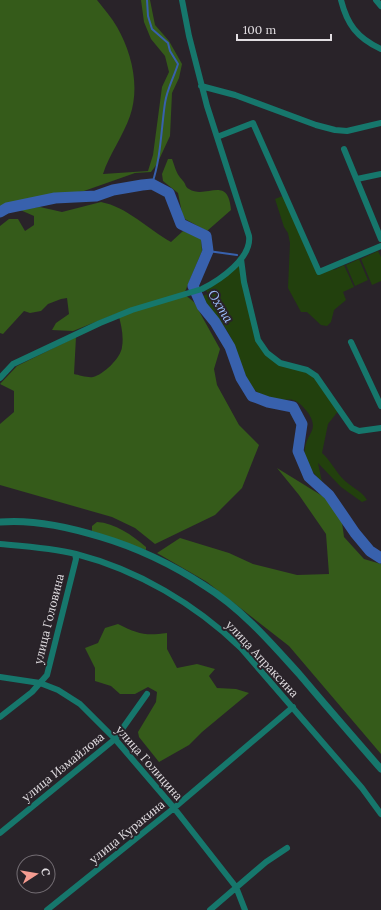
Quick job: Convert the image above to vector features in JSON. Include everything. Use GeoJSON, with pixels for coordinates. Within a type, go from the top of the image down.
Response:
{"type":"FeatureCollection","features":[{"type":"Feature","properties":{"kind":"street"},"geometry":{"type":"LineString","coordinates":[[0,378],[13,364],[100,323],[132,310],[202,289],[220,280],[247,251],[250,242],[249,236],[201,86],[182,0]]}},
{"type":"Feature","properties":{"kind":"street"},"geometry":{"type":"LineString","coordinates":[[340,0],[344,14],[358,35],[381,49]]}},
{"type":"Feature","properties":{"kind":"street"},"geometry":{"type":"LineString","coordinates":[[376,0],[381,6]]}},
{"type":"Feature","properties":{"kind":"street"},"geometry":{"type":"LineString","coordinates":[[201,86],[235,95],[316,125],[335,130],[347,131],[381,123]]}},
{"type":"Feature","properties":{"kind":"street"},"geometry":{"type":"LineString","coordinates":[[217,137],[253,123],[319,272],[381,246]]}},
{"type":"Feature","properties":{"kind":"street"},"geometry":{"type":"LineString","coordinates":[[344,149],[381,239]]}},
{"type":"Feature","properties":{"kind":"street"},"geometry":{"type":"LineString","coordinates":[[357,179],[381,174]]}},
{"type":"Feature","properties":{"kind":"street"},"geometry":{"type":"LineString","coordinates":[[241,259],[244,282],[258,340],[262,347],[280,364],[307,370],[316,376],[352,428],[359,431],[381,428]]}},
{"type":"Feature","properties":{"kind":"street"},"geometry":{"type":"LineString","coordinates":[[351,342],[381,406]]}},
{"type":"Feature","properties":{"kind":"street"},"geometry":{"type":"LineString","coordinates":[[0,522],[10,521],[47,524],[84,531],[128,545],[176,568],[206,586],[240,613],[274,646],[381,769]]}},
{"type":"Feature","properties":{"kind":"street","name":"улица Апраксина"},"geometry":{"type":"LineString","coordinates":[[0,544],[75,554],[106,564],[137,576],[167,591],[199,613],[220,628],[241,648],[362,788],[381,814]]}},
{"type":"Feature","properties":{"kind":"street","name":"улица Головина"},"geometry":{"type":"LineString","coordinates":[[0,717],[40,683],[47,675],[76,559],[75,554]]}},
{"type":"Feature","properties":{"kind":"street","name":"улица Голицина"},"geometry":{"type":"LineString","coordinates":[[0,677],[40,683],[58,690],[80,704],[115,739],[174,808],[236,887],[245,910]]}},
{"type":"Feature","properties":{"kind":"street","name":"улица Измайлова"},"geometry":{"type":"LineString","coordinates":[[0,832],[115,739],[147,694]]}},
{"type":"Feature","properties":{"kind":"street","name":"улица Куракина"},"geometry":{"type":"LineString","coordinates":[[47,910],[174,808],[292,707]]}},
{"type":"Feature","properties":{"kind":"street"},"geometry":{"type":"LineString","coordinates":[[210,910],[266,862],[287,848]]}},
{"type":"Feature","properties":{"kind":"green space"},"geometry":{"type":"Polygon","coordinates":[[[0,0],[97,0],[117,27],[127,48],[133,70],[133,105],[124,131],[103,174],[148,171],[153,155],[162,87],[169,72],[165,56],[151,39],[144,22],[141,0],[150,0],[155,25],[169,41],[182,64],[179,78],[172,93],[170,136],[157,164],[151,172],[135,173],[84,191],[8,203],[0,207],[0,0]]]}},
{"type":"Feature","properties":{"kind":"green space"},"geometry":{"type":"Polygon","coordinates":[[[168,159],[172,159],[178,174],[188,188],[196,192],[221,190],[226,193],[231,210],[207,231],[185,219],[182,213],[178,193],[163,181],[162,174],[168,159]]]}},
{"type":"Feature","properties":{"kind":"green space"},"geometry":{"type":"Polygon","coordinates":[[[285,195],[319,272],[332,267],[334,270],[344,265],[354,287],[343,292],[346,300],[334,310],[331,322],[327,326],[321,325],[307,312],[301,312],[288,288],[290,243],[288,233],[284,227],[275,199],[285,195]]]}},
{"type":"Feature","properties":{"kind":"green space"},"geometry":{"type":"Polygon","coordinates":[[[101,202],[129,213],[171,242],[183,231],[201,238],[202,251],[184,294],[194,302],[220,349],[214,369],[217,385],[239,425],[259,445],[242,488],[215,515],[155,544],[135,528],[112,517],[0,485],[0,424],[14,412],[14,391],[0,384],[17,366],[76,337],[74,374],[89,377],[97,376],[115,361],[121,351],[123,339],[118,313],[73,331],[52,330],[56,323],[69,314],[67,298],[48,304],[41,311],[30,313],[24,311],[3,334],[0,333],[0,226],[9,219],[18,219],[25,231],[34,225],[34,216],[18,209],[40,207],[62,212],[101,202]]]}},
{"type":"Feature","properties":{"kind":"green space"},"geometry":{"type":"Polygon","coordinates":[[[378,251],[381,257],[381,281],[372,285],[361,259],[378,251]]]}},
{"type":"Feature","properties":{"kind":"green space"},"geometry":{"type":"Polygon","coordinates":[[[241,259],[258,340],[280,363],[316,376],[339,410],[328,424],[322,453],[342,478],[362,494],[367,500],[362,502],[341,487],[318,463],[322,482],[312,471],[305,458],[306,443],[313,428],[312,420],[309,414],[296,401],[281,400],[261,395],[252,387],[245,374],[230,336],[202,296],[208,294],[206,290],[210,289],[209,287],[241,259]]]}},
{"type":"Feature","properties":{"kind":"green space"},"geometry":{"type":"Polygon","coordinates":[[[359,259],[368,280],[355,286],[346,265],[359,259]]]}},
{"type":"Feature","properties":{"kind":"green space"},"geometry":{"type":"Polygon","coordinates":[[[277,468],[324,497],[341,515],[344,537],[364,559],[381,564],[381,754],[289,646],[207,582],[157,553],[180,538],[229,553],[253,564],[297,575],[329,574],[326,534],[299,495],[277,468]]]}},
{"type":"Feature","properties":{"kind":"green space"},"geometry":{"type":"Polygon","coordinates":[[[97,522],[123,530],[146,547],[146,550],[92,531],[92,526],[97,522]]]}},
{"type":"Feature","properties":{"kind":"green space"},"geometry":{"type":"Polygon","coordinates":[[[118,624],[131,630],[147,634],[167,633],[167,649],[177,668],[197,664],[215,669],[209,676],[217,688],[236,689],[249,693],[202,732],[189,745],[159,762],[139,737],[138,732],[156,702],[157,692],[148,687],[135,694],[120,694],[111,686],[95,681],[95,668],[85,648],[98,643],[105,628],[118,624]]]}},
{"type":"Feature","properties":{"kind":"waterway"},"geometry":{"type":"LineString","coordinates":[[147,0],[148,16],[152,29],[168,43],[170,51],[178,64],[166,98],[159,154],[152,184]]}},
{"type":"Feature","properties":{"kind":"waterway","name":"Охта"},"geometry":{"type":"LineString","coordinates":[[0,212],[7,208],[55,198],[96,196],[113,190],[142,185],[152,184],[169,193],[181,224],[206,236],[208,251],[193,286],[202,306],[215,322],[230,347],[241,378],[252,396],[268,402],[293,407],[302,424],[298,451],[309,477],[329,495],[355,533],[370,551],[381,558]]}},
{"type":"Feature","properties":{"kind":"waterway"},"geometry":{"type":"LineString","coordinates":[[208,251],[237,255]]}}]}
